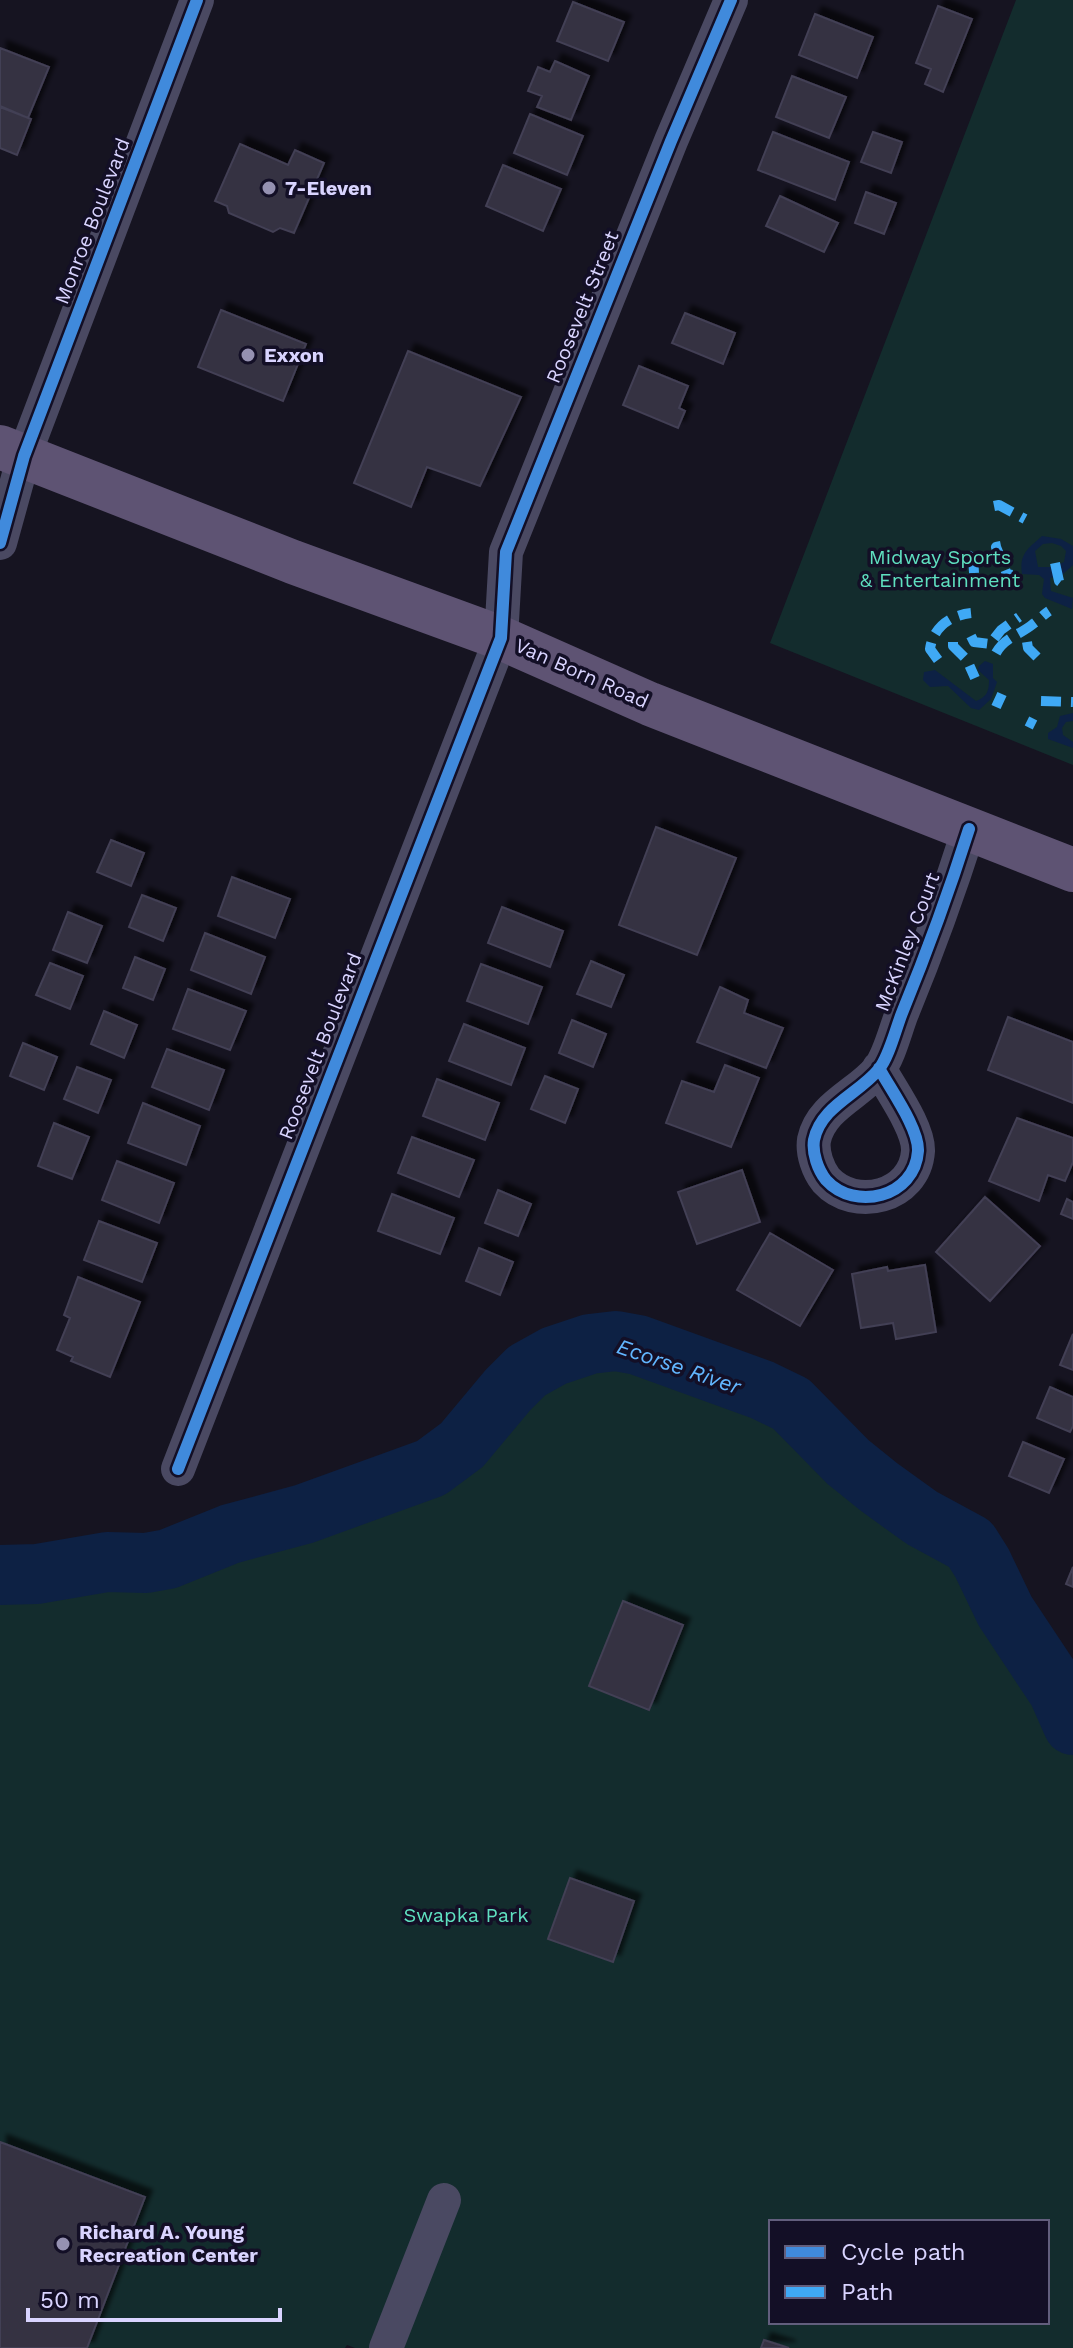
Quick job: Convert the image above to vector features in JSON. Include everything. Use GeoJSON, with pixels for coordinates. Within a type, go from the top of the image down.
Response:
{"type":"FeatureCollection","features":[{"type":"Feature","properties":{"kind":"main road","name":"Van Born Road"},"geometry":{"type":"LineString","coordinates":[[12,451],[293,562],[501,638],[650,704],[1073,870]]}},
{"type":"Feature","properties":{"kind":"street","name":"Monroe Boulevard"},"geometry":{"type":"LineString","coordinates":[[0,543],[12,451],[197,0]]}},
{"type":"Feature","properties":{"kind":"street","name":"Roosevelt Street"},"geometry":{"type":"LineString","coordinates":[[501,638],[506,552],[731,0]]}},
{"type":"Feature","properties":{"kind":"street","name":"Roosevelt Boulevard"},"geometry":{"type":"LineString","coordinates":[[178,1469],[501,638]]}},
{"type":"Feature","properties":{"kind":"street","name":"McKinley Court"},"geometry":{"type":"LineString","coordinates":[[879,1068],[944,911],[969,829]]}},
{"type":"Feature","properties":{"kind":"street"},"geometry":{"type":"LineString","coordinates":[[386,2348],[444,2200]]}},
{"type":"Feature","properties":{"kind":"green space","name":"Midway Sports & Entertainment"},"geometry":{"type":"Polygon","coordinates":[[[1016,0],[1073,0],[1073,765],[770,643],[1016,0]]]}},
{"type":"Feature","properties":{"kind":"green space","name":"Swapka Park"},"geometry":{"type":"Polygon","coordinates":[[[616,1341],[638,1345],[762,1390],[791,1404],[848,1462],[879,1487],[922,1518],[970,1544],[1005,1611],[1058,1691],[1073,1725],[1073,2348],[355,2348],[347,2345],[345,2348],[0,2348],[0,1575],[37,1574],[107,1562],[146,1563],[168,1559],[230,1535],[303,1514],[431,1468],[462,1445],[527,1371],[554,1356],[590,1344],[616,1341]]]}},
{"type":"Feature","properties":{"kind":"water"},"geometry":{"type":"Polygon","coordinates":[[[1042,536],[1061,539],[1073,546],[1073,565],[1062,575],[1050,578],[1051,591],[1073,598],[1072,609],[1045,598],[1042,594],[1044,579],[1039,575],[1022,574],[1024,556],[1042,536]],[[1043,544],[1035,551],[1038,567],[1052,567],[1064,562],[1066,551],[1061,546],[1043,544]]]}},
{"type":"Feature","properties":{"kind":"water"},"geometry":{"type":"Polygon","coordinates":[[[985,661],[993,664],[993,678],[997,682],[991,699],[979,710],[971,708],[948,686],[930,687],[923,680],[924,672],[935,670],[976,701],[985,695],[989,687],[989,680],[978,670],[985,661]]]}},
{"type":"Feature","properties":{"kind":"water"},"geometry":{"type":"Polygon","coordinates":[[[1073,713],[1073,721],[1066,722],[1062,728],[1063,735],[1073,742],[1073,748],[1048,739],[1048,733],[1057,727],[1060,716],[1073,713]]]}},
{"type":"Feature","properties":{"kind":"building"},"geometry":{"type":"Polygon","coordinates":[[[573,2],[624,22],[608,61],[557,41],[573,2]]]}},
{"type":"Feature","properties":{"kind":"building"},"geometry":{"type":"Polygon","coordinates":[[[938,6],[972,19],[943,92],[925,84],[931,69],[916,63],[938,6]]]}},
{"type":"Feature","properties":{"kind":"building"},"geometry":{"type":"Polygon","coordinates":[[[815,14],[873,37],[857,78],[799,55],[815,14]]]}},
{"type":"Feature","properties":{"kind":"building"},"geometry":{"type":"Polygon","coordinates":[[[0,48],[49,67],[28,118],[0,106],[0,48]]]}},
{"type":"Feature","properties":{"kind":"building"},"geometry":{"type":"Polygon","coordinates":[[[555,61],[589,76],[571,120],[537,107],[542,96],[528,91],[538,67],[550,72],[555,61]]]}},
{"type":"Feature","properties":{"kind":"building"},"geometry":{"type":"Polygon","coordinates":[[[792,76],[846,97],[829,138],[776,117],[792,76]]]}},
{"type":"Feature","properties":{"kind":"building"},"geometry":{"type":"Polygon","coordinates":[[[0,107],[31,119],[17,155],[0,148],[0,107]]]}},
{"type":"Feature","properties":{"kind":"building"},"geometry":{"type":"Polygon","coordinates":[[[530,114],[583,136],[567,175],[514,153],[530,114]]]}},
{"type":"Feature","properties":{"kind":"building"},"geometry":{"type":"Polygon","coordinates":[[[773,132],[849,162],[835,200],[758,170],[773,132]]]}},
{"type":"Feature","properties":{"kind":"building"},"geometry":{"type":"Polygon","coordinates":[[[873,132],[902,142],[891,173],[861,162],[873,132]]]}},
{"type":"Feature","properties":{"kind":"building"},"geometry":{"type":"Polygon","coordinates":[[[240,144],[288,165],[295,150],[324,163],[294,233],[280,228],[273,232],[229,213],[227,206],[215,201],[240,144]]]}},
{"type":"Feature","properties":{"kind":"building"},"geometry":{"type":"Polygon","coordinates":[[[503,165],[561,189],[543,231],[486,206],[503,165]]]}},
{"type":"Feature","properties":{"kind":"building"},"geometry":{"type":"Polygon","coordinates":[[[866,192],[896,203],[884,234],[855,223],[866,192]]]}},
{"type":"Feature","properties":{"kind":"building"},"geometry":{"type":"Polygon","coordinates":[[[780,196],[838,223],[824,252],[766,226],[780,196]]]}},
{"type":"Feature","properties":{"kind":"building"},"geometry":{"type":"Polygon","coordinates":[[[221,310],[306,344],[283,401],[198,367],[221,310]]]}},
{"type":"Feature","properties":{"kind":"building"},"geometry":{"type":"Polygon","coordinates":[[[685,313],[735,333],[723,364],[672,343],[685,313]]]}},
{"type":"Feature","properties":{"kind":"building"},"geometry":{"type":"Polygon","coordinates":[[[408,351],[521,397],[480,486],[427,467],[411,507],[354,483],[408,351]]]}},
{"type":"Feature","properties":{"kind":"building"},"geometry":{"type":"Polygon","coordinates":[[[639,366],[688,386],[679,408],[685,411],[678,428],[623,405],[639,366]]]}},
{"type":"Feature","properties":{"kind":"building"},"geometry":{"type":"Polygon","coordinates":[[[656,827],[736,858],[697,955],[619,925],[656,827]]]}},
{"type":"Feature","properties":{"kind":"building"},"geometry":{"type":"Polygon","coordinates":[[[111,840],[144,853],[131,886],[97,872],[111,840]]]}},
{"type":"Feature","properties":{"kind":"building"},"geometry":{"type":"Polygon","coordinates":[[[232,877],[290,899],[275,938],[218,916],[232,877]]]}},
{"type":"Feature","properties":{"kind":"building"},"geometry":{"type":"Polygon","coordinates":[[[142,895],[176,908],[163,941],[129,927],[142,895]]]}},
{"type":"Feature","properties":{"kind":"building"},"geometry":{"type":"Polygon","coordinates":[[[502,907],[563,931],[550,967],[488,943],[502,907]]]}},
{"type":"Feature","properties":{"kind":"building"},"geometry":{"type":"Polygon","coordinates":[[[68,912],[102,926],[87,963],[53,950],[68,912]]]}},
{"type":"Feature","properties":{"kind":"building"},"geometry":{"type":"Polygon","coordinates":[[[205,933],[265,957],[251,994],[191,970],[205,933]]]}},
{"type":"Feature","properties":{"kind":"building"},"geometry":{"type":"Polygon","coordinates":[[[135,957],[165,969],[153,1000],[123,988],[135,957]]]}},
{"type":"Feature","properties":{"kind":"building"},"geometry":{"type":"Polygon","coordinates":[[[591,961],[624,975],[611,1007],[577,994],[591,961]]]}},
{"type":"Feature","properties":{"kind":"building"},"geometry":{"type":"Polygon","coordinates":[[[50,963],[83,976],[70,1009],[36,995],[50,963]]]}},
{"type":"Feature","properties":{"kind":"building"},"geometry":{"type":"Polygon","coordinates":[[[481,964],[542,987],[528,1024],[467,1001],[481,964]]]}},
{"type":"Feature","properties":{"kind":"building"},"geometry":{"type":"Polygon","coordinates":[[[720,987],[748,1000],[744,1013],[783,1028],[766,1068],[697,1042],[720,987]]]}},
{"type":"Feature","properties":{"kind":"building"},"geometry":{"type":"Polygon","coordinates":[[[188,989],[246,1011],[230,1050],[173,1029],[188,989]]]}},
{"type":"Feature","properties":{"kind":"building"},"geometry":{"type":"Polygon","coordinates":[[[104,1011],[137,1025],[124,1058],[91,1044],[104,1011]]]}},
{"type":"Feature","properties":{"kind":"building"},"geometry":{"type":"Polygon","coordinates":[[[1008,1017],[1073,1042],[1073,1103],[988,1070],[1008,1017]]]}},
{"type":"Feature","properties":{"kind":"building"},"geometry":{"type":"Polygon","coordinates":[[[572,1020],[606,1034],[593,1067],[559,1053],[572,1020]]]}},
{"type":"Feature","properties":{"kind":"building"},"geometry":{"type":"Polygon","coordinates":[[[464,1024],[525,1048],[511,1085],[449,1061],[464,1024]]]}},
{"type":"Feature","properties":{"kind":"building"},"geometry":{"type":"Polygon","coordinates":[[[23,1043],[57,1057],[44,1090],[10,1076],[23,1043]]]}},
{"type":"Feature","properties":{"kind":"building"},"geometry":{"type":"Polygon","coordinates":[[[167,1049],[224,1070],[209,1110],[152,1087],[167,1049]]]}},
{"type":"Feature","properties":{"kind":"building"},"geometry":{"type":"Polygon","coordinates":[[[725,1065],[759,1078],[731,1147],[666,1123],[682,1081],[714,1092],[725,1065]]]}},
{"type":"Feature","properties":{"kind":"building"},"geometry":{"type":"Polygon","coordinates":[[[77,1067],[111,1080],[98,1113],[64,1099],[77,1067]]]}},
{"type":"Feature","properties":{"kind":"building"},"geometry":{"type":"Polygon","coordinates":[[[545,1076],[578,1089],[565,1123],[531,1109],[545,1076]]]}},
{"type":"Feature","properties":{"kind":"building"},"geometry":{"type":"Polygon","coordinates":[[[437,1079],[499,1103],[485,1140],[423,1116],[437,1079]]]}},
{"type":"Feature","properties":{"kind":"building"},"geometry":{"type":"Polygon","coordinates":[[[143,1103],[200,1126],[186,1165],[128,1143],[143,1103]]]}},
{"type":"Feature","properties":{"kind":"building"},"geometry":{"type":"Polygon","coordinates":[[[1017,1118],[1073,1138],[1073,1162],[1065,1181],[1048,1175],[1039,1201],[989,1181],[1017,1118]]]}},
{"type":"Feature","properties":{"kind":"building"},"geometry":{"type":"Polygon","coordinates":[[[54,1123],[89,1137],[72,1179],[38,1166],[54,1123]]]}},
{"type":"Feature","properties":{"kind":"building"},"geometry":{"type":"Polygon","coordinates":[[[412,1137],[474,1160],[459,1197],[398,1173],[412,1137]]]}},
{"type":"Feature","properties":{"kind":"building"},"geometry":{"type":"Polygon","coordinates":[[[117,1161],[174,1183],[159,1223],[102,1200],[117,1161]]]}},
{"type":"Feature","properties":{"kind":"building"},"geometry":{"type":"Polygon","coordinates":[[[742,1170],[760,1222],[697,1244],[678,1192],[742,1170]]]}},
{"type":"Feature","properties":{"kind":"building"},"geometry":{"type":"Polygon","coordinates":[[[498,1190],[531,1204],[518,1236],[485,1223],[498,1190]]]}},
{"type":"Feature","properties":{"kind":"building"},"geometry":{"type":"Polygon","coordinates":[[[392,1194],[454,1218],[440,1254],[378,1231],[392,1194]]]}},
{"type":"Feature","properties":{"kind":"building"},"geometry":{"type":"Polygon","coordinates":[[[985,1197],[1040,1246],[990,1301],[936,1252],[985,1197]]]}},
{"type":"Feature","properties":{"kind":"building"},"geometry":{"type":"Polygon","coordinates":[[[1067,1199],[1073,1202],[1073,1219],[1061,1214],[1067,1199]]]}},
{"type":"Feature","properties":{"kind":"building"},"geometry":{"type":"Polygon","coordinates":[[[99,1221],[157,1243],[142,1282],[84,1260],[99,1221]]]}},
{"type":"Feature","properties":{"kind":"building"},"geometry":{"type":"Polygon","coordinates":[[[770,1233],[833,1270],[800,1326],[737,1290],[770,1233]]]}},
{"type":"Feature","properties":{"kind":"building"},"geometry":{"type":"Polygon","coordinates":[[[479,1248],[513,1262],[500,1295],[466,1281],[479,1248]]]}},
{"type":"Feature","properties":{"kind":"building"},"geometry":{"type":"Polygon","coordinates":[[[925,1265],[936,1332],[896,1339],[893,1323],[861,1328],[852,1274],[887,1267],[888,1271],[925,1265]]]}},
{"type":"Feature","properties":{"kind":"building"},"geometry":{"type":"Polygon","coordinates":[[[78,1277],[140,1302],[110,1377],[71,1361],[73,1357],[57,1350],[70,1318],[64,1315],[78,1277]]]}},
{"type":"Feature","properties":{"kind":"building"},"geometry":{"type":"Polygon","coordinates":[[[1073,1334],[1073,1370],[1060,1365],[1073,1334]]]}},
{"type":"Feature","properties":{"kind":"building"},"geometry":{"type":"Polygon","coordinates":[[[1050,1387],[1073,1397],[1073,1426],[1070,1432],[1037,1418],[1050,1387]]]}},
{"type":"Feature","properties":{"kind":"building"},"geometry":{"type":"Polygon","coordinates":[[[1023,1442],[1064,1459],[1049,1493],[1009,1476],[1023,1442]]]}},
{"type":"Feature","properties":{"kind":"building"},"geometry":{"type":"Polygon","coordinates":[[[1073,1567],[1073,1587],[1066,1584],[1073,1567]]]}},
{"type":"Feature","properties":{"kind":"building"},"geometry":{"type":"Polygon","coordinates":[[[623,1601],[683,1625],[649,1710],[589,1686],[623,1601]]]}},
{"type":"Feature","properties":{"kind":"building"},"geometry":{"type":"Polygon","coordinates":[[[570,1878],[634,1901],[613,1962],[548,1939],[570,1878]]]}},
{"type":"Feature","properties":{"kind":"building","name":"Richard A. Young Recreation Center"},"geometry":{"type":"Polygon","coordinates":[[[0,2142],[145,2197],[87,2348],[0,2348],[0,2142]]]}},
{"type":"Feature","properties":{"kind":"building"},"geometry":{"type":"Polygon","coordinates":[[[764,2340],[789,2348],[761,2348],[764,2340]]]}},
{"type":"Feature","properties":{"kind":"waterway","name":"Ecorse River"},"geometry":{"type":"LineString","coordinates":[[0,1575],[37,1574],[107,1562],[146,1563],[168,1559],[230,1534],[304,1514],[431,1468],[462,1445],[527,1371],[554,1356],[590,1344],[616,1341],[638,1345],[762,1390],[791,1404],[848,1462],[879,1487],[922,1518],[970,1544],[1005,1611],[1058,1691],[1073,1725]]}},
{"type":"Feature","properties":{"kind":"marked path"},"geometry":{"type":"LineString","coordinates":[[994,506],[999,505],[1025,519]]}},
{"type":"Feature","properties":{"kind":"marked path"},"geometry":{"type":"LineString","coordinates":[[1001,546],[996,547],[1007,574],[1012,575]]}},
{"type":"Feature","properties":{"kind":"marked path"},"geometry":{"type":"LineString","coordinates":[[974,573],[973,556],[977,550]]}},
{"type":"Feature","properties":{"kind":"marked path"},"geometry":{"type":"LineString","coordinates":[[1055,563],[1059,581],[1063,584]]}},
{"type":"Feature","properties":{"kind":"marked path"},"geometry":{"type":"LineString","coordinates":[[996,653],[1008,640],[1049,611]]}},
{"type":"Feature","properties":{"kind":"marked path"},"geometry":{"type":"LineString","coordinates":[[938,660],[930,649],[939,628],[950,619],[971,613]]}},
{"type":"Feature","properties":{"kind":"marked path"},"geometry":{"type":"LineString","coordinates":[[971,636],[974,642],[990,644],[1001,630],[1019,617]]}},
{"type":"Feature","properties":{"kind":"marked path"},"geometry":{"type":"LineString","coordinates":[[953,642],[953,646],[967,660],[975,678]]}},
{"type":"Feature","properties":{"kind":"marked path"},"geometry":{"type":"LineString","coordinates":[[1027,642],[1028,648],[1037,657]]}},
{"type":"Feature","properties":{"kind":"marked path"},"geometry":{"type":"LineString","coordinates":[[996,707],[1002,694]]}},
{"type":"Feature","properties":{"kind":"marked path"},"geometry":{"type":"LineString","coordinates":[[1041,701],[1073,702]]}},
{"type":"Feature","properties":{"kind":"marked path"},"geometry":{"type":"LineString","coordinates":[[1027,721],[1035,725]]}},
{"type":"Feature","properties":{"kind":"cycle path"},"geometry":{"type":"LineString","coordinates":[[0,543],[24,456],[197,0]]}},
{"type":"Feature","properties":{"kind":"cycle path"},"geometry":{"type":"LineString","coordinates":[[178,1469],[501,638],[506,552],[731,0]]}},
{"type":"Feature","properties":{"kind":"cycle path"},"geometry":{"type":"LineString","coordinates":[[879,1068],[884,1077],[903,1109],[909,1120],[918,1151],[914,1167],[895,1189],[882,1195],[852,1195],[838,1190],[823,1176],[815,1156],[814,1140],[818,1128],[832,1109],[871,1078],[879,1069],[883,1064],[969,829]]}},
{"type":"Feature","properties":{"kind":"place","name":"7-Eleven"},"geometry":{"type":"Point","coordinates":[269,188]}},
{"type":"Feature","properties":{"kind":"place","name":"Exxon"},"geometry":{"type":"Point","coordinates":[248,355]}},
{"type":"Feature","properties":{"kind":"place","name":"Richard A. Young Recreation Center"},"geometry":{"type":"Point","coordinates":[63,2244]}}]}
